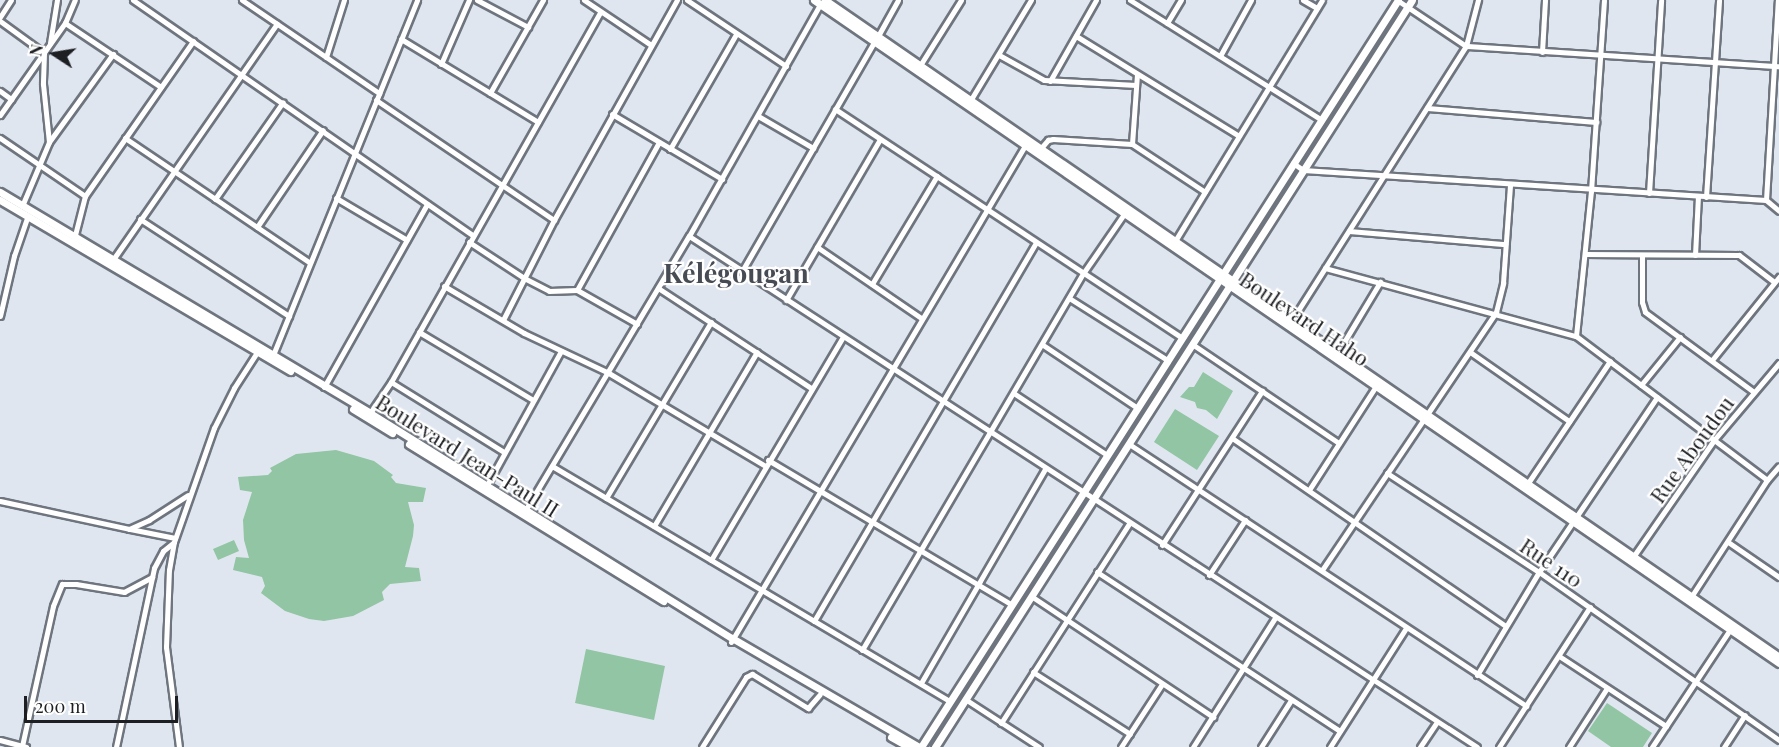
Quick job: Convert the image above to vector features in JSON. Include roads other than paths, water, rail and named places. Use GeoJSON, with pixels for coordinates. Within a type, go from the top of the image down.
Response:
{"type":"FeatureCollection","features":[{"type":"Feature","properties":{"kind":"main road"},"geometry":{"type":"LineString","coordinates":[[914,746],[950,701],[1397,0]]}},
{"type":"Feature","properties":{"kind":"main road"},"geometry":{"type":"LineString","coordinates":[[935,747],[1303,170],[1354,95],[1412,0]]}},
{"type":"Feature","properties":{"kind":"main road","name":"Boulevard Haho"},"geometry":{"type":"LineString","coordinates":[[820,1],[1027,142],[1124,214],[1292,320],[1576,521],[1779,657]]}},
{"type":"Feature","properties":{"kind":"main road","name":"Boulevard Haho"},"geometry":{"type":"LineString","coordinates":[[1027,142],[1041,148],[1175,241],[1221,276]]}},
{"type":"Feature","properties":{"kind":"main road","name":"Boulevard Jean-Paul II"},"geometry":{"type":"LineString","coordinates":[[0,192],[820,694],[914,746]]}},
{"type":"Feature","properties":{"kind":"main road","name":"Boulevard Jean-Paul II"},"geometry":{"type":"LineString","coordinates":[[0,200],[27,218],[258,350],[273,355],[487,485],[732,640],[914,746]]}},
{"type":"Feature","properties":{"kind":"main road","name":"Boulevard Haho"},"geometry":{"type":"LineString","coordinates":[[1232,283],[1376,386],[1528,483],[1576,521],[1634,557],[1779,663]]}},
{"type":"Feature","properties":{"kind":"street"},"geometry":{"type":"LineString","coordinates":[[11,0],[0,19],[44,53]]}},
{"type":"Feature","properties":{"kind":"street"},"geometry":{"type":"LineString","coordinates":[[50,44],[57,0]]}},
{"type":"Feature","properties":{"kind":"street"},"geometry":{"type":"LineString","coordinates":[[0,115],[65,23],[75,0]]}},
{"type":"Feature","properties":{"kind":"street"},"geometry":{"type":"LineString","coordinates":[[133,0],[473,235]]}},
{"type":"Feature","properties":{"kind":"street"},"geometry":{"type":"LineString","coordinates":[[242,0],[326,57],[377,97],[554,219]]}},
{"type":"Feature","properties":{"kind":"street"},"geometry":{"type":"LineString","coordinates":[[273,355],[417,0]]}},
{"type":"Feature","properties":{"kind":"street"},"geometry":{"type":"LineString","coordinates":[[441,64],[469,0]]}},
{"type":"Feature","properties":{"kind":"street"},"geometry":{"type":"LineString","coordinates":[[477,0],[528,27]]}},
{"type":"Feature","properties":{"kind":"street"},"geometry":{"type":"LineString","coordinates":[[490,93],[543,0]]}},
{"type":"Feature","properties":{"kind":"street"},"geometry":{"type":"LineString","coordinates":[[584,0],[651,45]]}},
{"type":"Feature","properties":{"kind":"street"},"geometry":{"type":"LineString","coordinates":[[503,320],[554,219],[677,0]]}},
{"type":"Feature","properties":{"kind":"street"},"geometry":{"type":"LineString","coordinates":[[687,0],[786,66]]}},
{"type":"Feature","properties":{"kind":"street"},"geometry":{"type":"LineString","coordinates":[[742,271],[898,0]]}},
{"type":"Feature","properties":{"kind":"street"},"geometry":{"type":"LineString","coordinates":[[917,68],[962,0]]}},
{"type":"Feature","properties":{"kind":"street"},"geometry":{"type":"LineString","coordinates":[[969,103],[1030,0]]}},
{"type":"Feature","properties":{"kind":"street"},"geometry":{"type":"LineString","coordinates":[[1050,81],[1096,0]]}},
{"type":"Feature","properties":{"kind":"street"},"geometry":{"type":"LineString","coordinates":[[1130,0],[1322,120]]}},
{"type":"Feature","properties":{"kind":"street"},"geometry":{"type":"LineString","coordinates":[[1167,23],[1181,0]]}},
{"type":"Feature","properties":{"kind":"street"},"geometry":{"type":"LineString","coordinates":[[1220,56],[1251,0]]}},
{"type":"Feature","properties":{"kind":"street"},"geometry":{"type":"LineString","coordinates":[[1303,0],[1317,8]]}},
{"type":"Feature","properties":{"kind":"street"},"geometry":{"type":"LineString","coordinates":[[1175,241],[1323,0]]}},
{"type":"Feature","properties":{"kind":"street"},"geometry":{"type":"LineString","coordinates":[[1397,0],[1466,46],[1777,66]]}},
{"type":"Feature","properties":{"kind":"street"},"geometry":{"type":"LineString","coordinates":[[1292,320],[1466,46],[1478,0]]}},
{"type":"Feature","properties":{"kind":"street"},"geometry":{"type":"LineString","coordinates":[[1542,52],[1545,0]]}},
{"type":"Feature","properties":{"kind":"street"},"geometry":{"type":"LineString","coordinates":[[1576,336],[1591,190],[1604,0]]}},
{"type":"Feature","properties":{"kind":"street"},"geometry":{"type":"LineString","coordinates":[[1649,193],[1661,0]]}},
{"type":"Feature","properties":{"kind":"street"},"geometry":{"type":"LineString","coordinates":[[1706,197],[1719,0]]}},
{"type":"Feature","properties":{"kind":"street"},"geometry":{"type":"LineString","coordinates":[[1766,200],[1777,66],[1778,0]]}},
{"type":"Feature","properties":{"kind":"street"},"geometry":{"type":"LineString","coordinates":[[326,57],[343,1]]}},
{"type":"Feature","properties":{"kind":"street"},"geometry":{"type":"LineString","coordinates":[[526,510],[722,179],[820,1]]}},
{"type":"Feature","properties":{"kind":"street"},"geometry":{"type":"LineString","coordinates":[[370,413],[391,382],[600,12]]}},
{"type":"Feature","properties":{"kind":"street"},"geometry":{"type":"LineString","coordinates":[[65,23],[160,87]]}},
{"type":"Feature","properties":{"kind":"street"},"geometry":{"type":"LineString","coordinates":[[112,261],[277,24]]}},
{"type":"Feature","properties":{"kind":"street"},"geometry":{"type":"LineString","coordinates":[[670,149],[736,33]]}},
{"type":"Feature","properties":{"kind":"street"},"geometry":{"type":"LineString","coordinates":[[1076,36],[1239,136]]}},
{"type":"Feature","properties":{"kind":"street"},"geometry":{"type":"LineString","coordinates":[[401,39],[538,122]]}},
{"type":"Feature","properties":{"kind":"street"},"geometry":{"type":"LineString","coordinates":[[74,239],[85,196],[193,41]]}},
{"type":"Feature","properties":{"kind":"street"},"geometry":{"type":"LineString","coordinates":[[44,53],[43,84],[49,142]]}},
{"type":"Feature","properties":{"kind":"street"},"geometry":{"type":"LineString","coordinates":[[22,206],[49,142],[112,54]]}},
{"type":"Feature","properties":{"kind":"street"},"geometry":{"type":"LineString","coordinates":[[999,55],[1034,76],[1050,81],[1136,86]]}},
{"type":"Feature","properties":{"kind":"street"},"geometry":{"type":"LineString","coordinates":[[1132,144],[1137,75]]}},
{"type":"Feature","properties":{"kind":"street"},"geometry":{"type":"LineString","coordinates":[[0,92],[11,99]]}},
{"type":"Feature","properties":{"kind":"street"},"geometry":{"type":"LineString","coordinates":[[215,199],[283,102]]}},
{"type":"Feature","properties":{"kind":"street"},"geometry":{"type":"LineString","coordinates":[[1427,108],[1596,122]]}},
{"type":"Feature","properties":{"kind":"street"},"geometry":{"type":"LineString","coordinates":[[835,109],[1182,338]]}},
{"type":"Feature","properties":{"kind":"street"},"geometry":{"type":"LineString","coordinates":[[612,114],[722,179]]}},
{"type":"Feature","properties":{"kind":"street"},"geometry":{"type":"LineString","coordinates":[[758,116],[813,148]]}},
{"type":"Feature","properties":{"kind":"street"},"geometry":{"type":"LineString","coordinates":[[257,227],[323,130]]}},
{"type":"Feature","properties":{"kind":"street"},"geometry":{"type":"LineString","coordinates":[[0,138],[85,196]]}},
{"type":"Feature","properties":{"kind":"street"},"geometry":{"type":"LineString","coordinates":[[125,138],[310,263]]}},
{"type":"Feature","properties":{"kind":"street"},"geometry":{"type":"LineString","coordinates":[[786,300],[880,139]]}},
{"type":"Feature","properties":{"kind":"street"},"geometry":{"type":"LineString","coordinates":[[1041,148],[1048,140],[1053,139],[1132,144],[1205,192]]}},
{"type":"Feature","properties":{"kind":"street"},"geometry":{"type":"LineString","coordinates":[[577,290],[659,142]]}},
{"type":"Feature","properties":{"kind":"street"},"geometry":{"type":"LineString","coordinates":[[732,640],[763,592],[921,318],[1027,142]]}},
{"type":"Feature","properties":{"kind":"street"},"geometry":{"type":"LineString","coordinates":[[1293,163],[1303,170],[1766,200],[1779,211]]}},
{"type":"Feature","properties":{"kind":"street"},"geometry":{"type":"LineString","coordinates":[[872,284],[937,176]]}},
{"type":"Feature","properties":{"kind":"street"},"geometry":{"type":"LineString","coordinates":[[1322,570],[1496,312],[1503,283],[1510,185]]}},
{"type":"Feature","properties":{"kind":"street"},"geometry":{"type":"LineString","coordinates":[[1695,255],[1698,196]]}},
{"type":"Feature","properties":{"kind":"street"},"geometry":{"type":"LineString","coordinates":[[336,198],[407,240]]}},
{"type":"Feature","properties":{"kind":"street"},"geometry":{"type":"LineString","coordinates":[[324,387],[427,204]]}},
{"type":"Feature","properties":{"kind":"street"},"geometry":{"type":"LineString","coordinates":[[862,650],[1015,394],[1084,272],[1124,214]]}},
{"type":"Feature","properties":{"kind":"street"},"geometry":{"type":"LineString","coordinates":[[0,316],[14,256],[27,218]]}},
{"type":"Feature","properties":{"kind":"street"},"geometry":{"type":"LineString","coordinates":[[140,219],[289,316]]}},
{"type":"Feature","properties":{"kind":"street"},"geometry":{"type":"LineString","coordinates":[[1349,231],[1505,244]]}},
{"type":"Feature","properties":{"kind":"street"},"geometry":{"type":"LineString","coordinates":[[689,236],[1129,524],[1477,747]]}},
{"type":"Feature","properties":{"kind":"street"},"geometry":{"type":"LineString","coordinates":[[814,621],[1036,242]]}},
{"type":"Feature","properties":{"kind":"street"},"geometry":{"type":"LineString","coordinates":[[469,243],[549,291],[577,290],[637,324]]}},
{"type":"Feature","properties":{"kind":"street"},"geometry":{"type":"LineString","coordinates":[[817,247],[921,318]]}},
{"type":"Feature","properties":{"kind":"street"},"geometry":{"type":"LineString","coordinates":[[1585,254],[1739,255],[1774,282]]}},
{"type":"Feature","properties":{"kind":"street"},"geometry":{"type":"LineString","coordinates":[[1642,255],[1645,312],[1754,392]]}},
{"type":"Feature","properties":{"kind":"street"},"geometry":{"type":"LineString","coordinates":[[1325,268],[1496,312],[1576,336],[1767,480]]}},
{"type":"Feature","properties":{"kind":"street"},"geometry":{"type":"LineString","coordinates":[[1712,360],[1779,277]]}},
{"type":"Feature","properties":{"kind":"street"},"geometry":{"type":"LineString","coordinates":[[1338,352],[1380,282]]}},
{"type":"Feature","properties":{"kind":"street"},"geometry":{"type":"LineString","coordinates":[[444,286],[561,351],[607,372],[765,466]]}},
{"type":"Feature","properties":{"kind":"street"},"geometry":{"type":"LineString","coordinates":[[658,288],[811,388]]}},
{"type":"Feature","properties":{"kind":"street"},"geometry":{"type":"LineString","coordinates":[[1069,298],[1167,360]]}},
{"type":"Feature","properties":{"kind":"street"},"geometry":{"type":"LineString","coordinates":[[606,498],[711,322]]}},
{"type":"Feature","properties":{"kind":"street"},"geometry":{"type":"LineString","coordinates":[[419,332],[532,400]]}},
{"type":"Feature","properties":{"kind":"street"},"geometry":{"type":"LineString","coordinates":[[711,560],[768,460],[843,337]]}},
{"type":"Feature","properties":{"kind":"street"},"geometry":{"type":"LineString","coordinates":[[1641,385],[1680,337]]}},
{"type":"Feature","properties":{"kind":"street"},"geometry":{"type":"LineString","coordinates":[[1192,344],[1339,443]]}},
{"type":"Feature","properties":{"kind":"street"},"geometry":{"type":"LineString","coordinates":[[1043,345],[1136,407]]}},
{"type":"Feature","properties":{"kind":"street"},"geometry":{"type":"LineString","coordinates":[[180,747],[166,647],[169,570],[174,540],[213,428],[258,350]]}},
{"type":"Feature","properties":{"kind":"street"},"geometry":{"type":"LineString","coordinates":[[487,485],[561,351]]}},
{"type":"Feature","properties":{"kind":"street"},"geometry":{"type":"LineString","coordinates":[[654,526],[757,352]]}},
{"type":"Feature","properties":{"kind":"street"},"geometry":{"type":"LineString","coordinates":[[1470,352],[1569,421]]}},
{"type":"Feature","properties":{"kind":"street"},"geometry":{"type":"LineString","coordinates":[[1528,483],[1610,361]]}},
{"type":"Feature","properties":{"kind":"street","name":"Rue Aboudou"},"geometry":{"type":"LineString","coordinates":[[1634,557],[1714,440],[1779,363]]}},
{"type":"Feature","properties":{"kind":"street"},"geometry":{"type":"LineString","coordinates":[[391,382],[504,452]]}},
{"type":"Feature","properties":{"kind":"street"},"geometry":{"type":"LineString","coordinates":[[1309,490],[1376,386]]}},
{"type":"Feature","properties":{"kind":"street"},"geometry":{"type":"LineString","coordinates":[[1162,545],[1262,391]]}},
{"type":"Feature","properties":{"kind":"street"},"geometry":{"type":"LineString","coordinates":[[1015,394],[1107,455]]}},
{"type":"Feature","properties":{"kind":"street"},"geometry":{"type":"LineString","coordinates":[[1477,675],[1539,573],[1658,397]]}},
{"type":"Feature","properties":{"kind":"street"},"geometry":{"type":"LineString","coordinates":[[1233,438],[1506,626]]}},
{"type":"Feature","properties":{"kind":"street"},"geometry":{"type":"LineString","coordinates":[[1128,444],[1526,706]]}},
{"type":"Feature","properties":{"kind":"street"},"geometry":{"type":"LineString","coordinates":[[768,460],[1011,604]]}},
{"type":"Feature","properties":{"kind":"street"},"geometry":{"type":"LineString","coordinates":[[552,466],[950,701]]}},
{"type":"Feature","properties":{"kind":"street"},"geometry":{"type":"LineString","coordinates":[[1691,597],[1767,480],[1779,466]]}},
{"type":"Feature","properties":{"kind":"street"},"geometry":{"type":"LineString","coordinates":[[921,683],[1045,469]]}},
{"type":"Feature","properties":{"kind":"street","name":"Rue 110"},"geometry":{"type":"LineString","coordinates":[[1387,472],[1590,607],[1779,740]]}},
{"type":"Feature","properties":{"kind":"street"},"geometry":{"type":"LineString","coordinates":[[129,529],[149,520],[188,495]]}},
{"type":"Feature","properties":{"kind":"street"},"geometry":{"type":"LineString","coordinates":[[0,501],[174,540]]}},
{"type":"Feature","properties":{"kind":"street"},"geometry":{"type":"LineString","coordinates":[[1209,575],[1245,520]]}},
{"type":"Feature","properties":{"kind":"street"},"geometry":{"type":"LineString","coordinates":[[1000,723],[1129,524]]}},
{"type":"Feature","properties":{"kind":"street"},"geometry":{"type":"LineString","coordinates":[[116,747],[152,577],[163,551],[174,540]]}},
{"type":"Feature","properties":{"kind":"street"},"geometry":{"type":"LineString","coordinates":[[1728,542],[1778,574]]}},
{"type":"Feature","properties":{"kind":"street"},"geometry":{"type":"LineString","coordinates":[[1098,572],[1340,731]]}},
{"type":"Feature","properties":{"kind":"street"},"geometry":{"type":"LineString","coordinates":[[0,740],[24,746],[53,606],[62,584],[124,592],[152,577]]}},
{"type":"Feature","properties":{"kind":"street"},"geometry":{"type":"LineString","coordinates":[[1031,596],[1213,717]]}},
{"type":"Feature","properties":{"kind":"street"},"geometry":{"type":"LineString","coordinates":[[1499,747],[1590,607]]}},
{"type":"Feature","properties":{"kind":"street"},"geometry":{"type":"LineString","coordinates":[[1194,747],[1275,618]]}},
{"type":"Feature","properties":{"kind":"street"},"geometry":{"type":"LineString","coordinates":[[1652,747],[1731,627]]}},
{"type":"Feature","properties":{"kind":"street"},"geometry":{"type":"LineString","coordinates":[[1330,747],[1406,628]]}},
{"type":"Feature","properties":{"kind":"street"},"geometry":{"type":"LineString","coordinates":[[1559,656],[1666,726]]}},
{"type":"Feature","properties":{"kind":"street"},"geometry":{"type":"LineString","coordinates":[[1033,672],[1130,734]]}},
{"type":"Feature","properties":{"kind":"street"},"geometry":{"type":"LineString","coordinates":[[702,747],[746,677],[752,674],[808,708],[820,694]]}},
{"type":"Feature","properties":{"kind":"street"},"geometry":{"type":"LineString","coordinates":[[1121,747],[1162,684]]}},
{"type":"Feature","properties":{"kind":"street"},"geometry":{"type":"LineString","coordinates":[[1569,747],[1607,688]]}},
{"type":"Feature","properties":{"kind":"street"},"geometry":{"type":"LineString","coordinates":[[965,699],[1039,747]]}},
{"type":"Feature","properties":{"kind":"street"},"geometry":{"type":"LineString","coordinates":[[1261,747],[1291,700]]}},
{"type":"Feature","properties":{"kind":"street"},"geometry":{"type":"LineString","coordinates":[[1724,747],[1745,715]]}},
{"type":"Feature","properties":{"kind":"street"},"geometry":{"type":"LineString","coordinates":[[1420,747],[1437,722]]}},
{"type":"Feature","properties":{"kind":"district","name":"Kélégougan"},"geometry":{"type":"Point","coordinates":[736,273]}}]}
